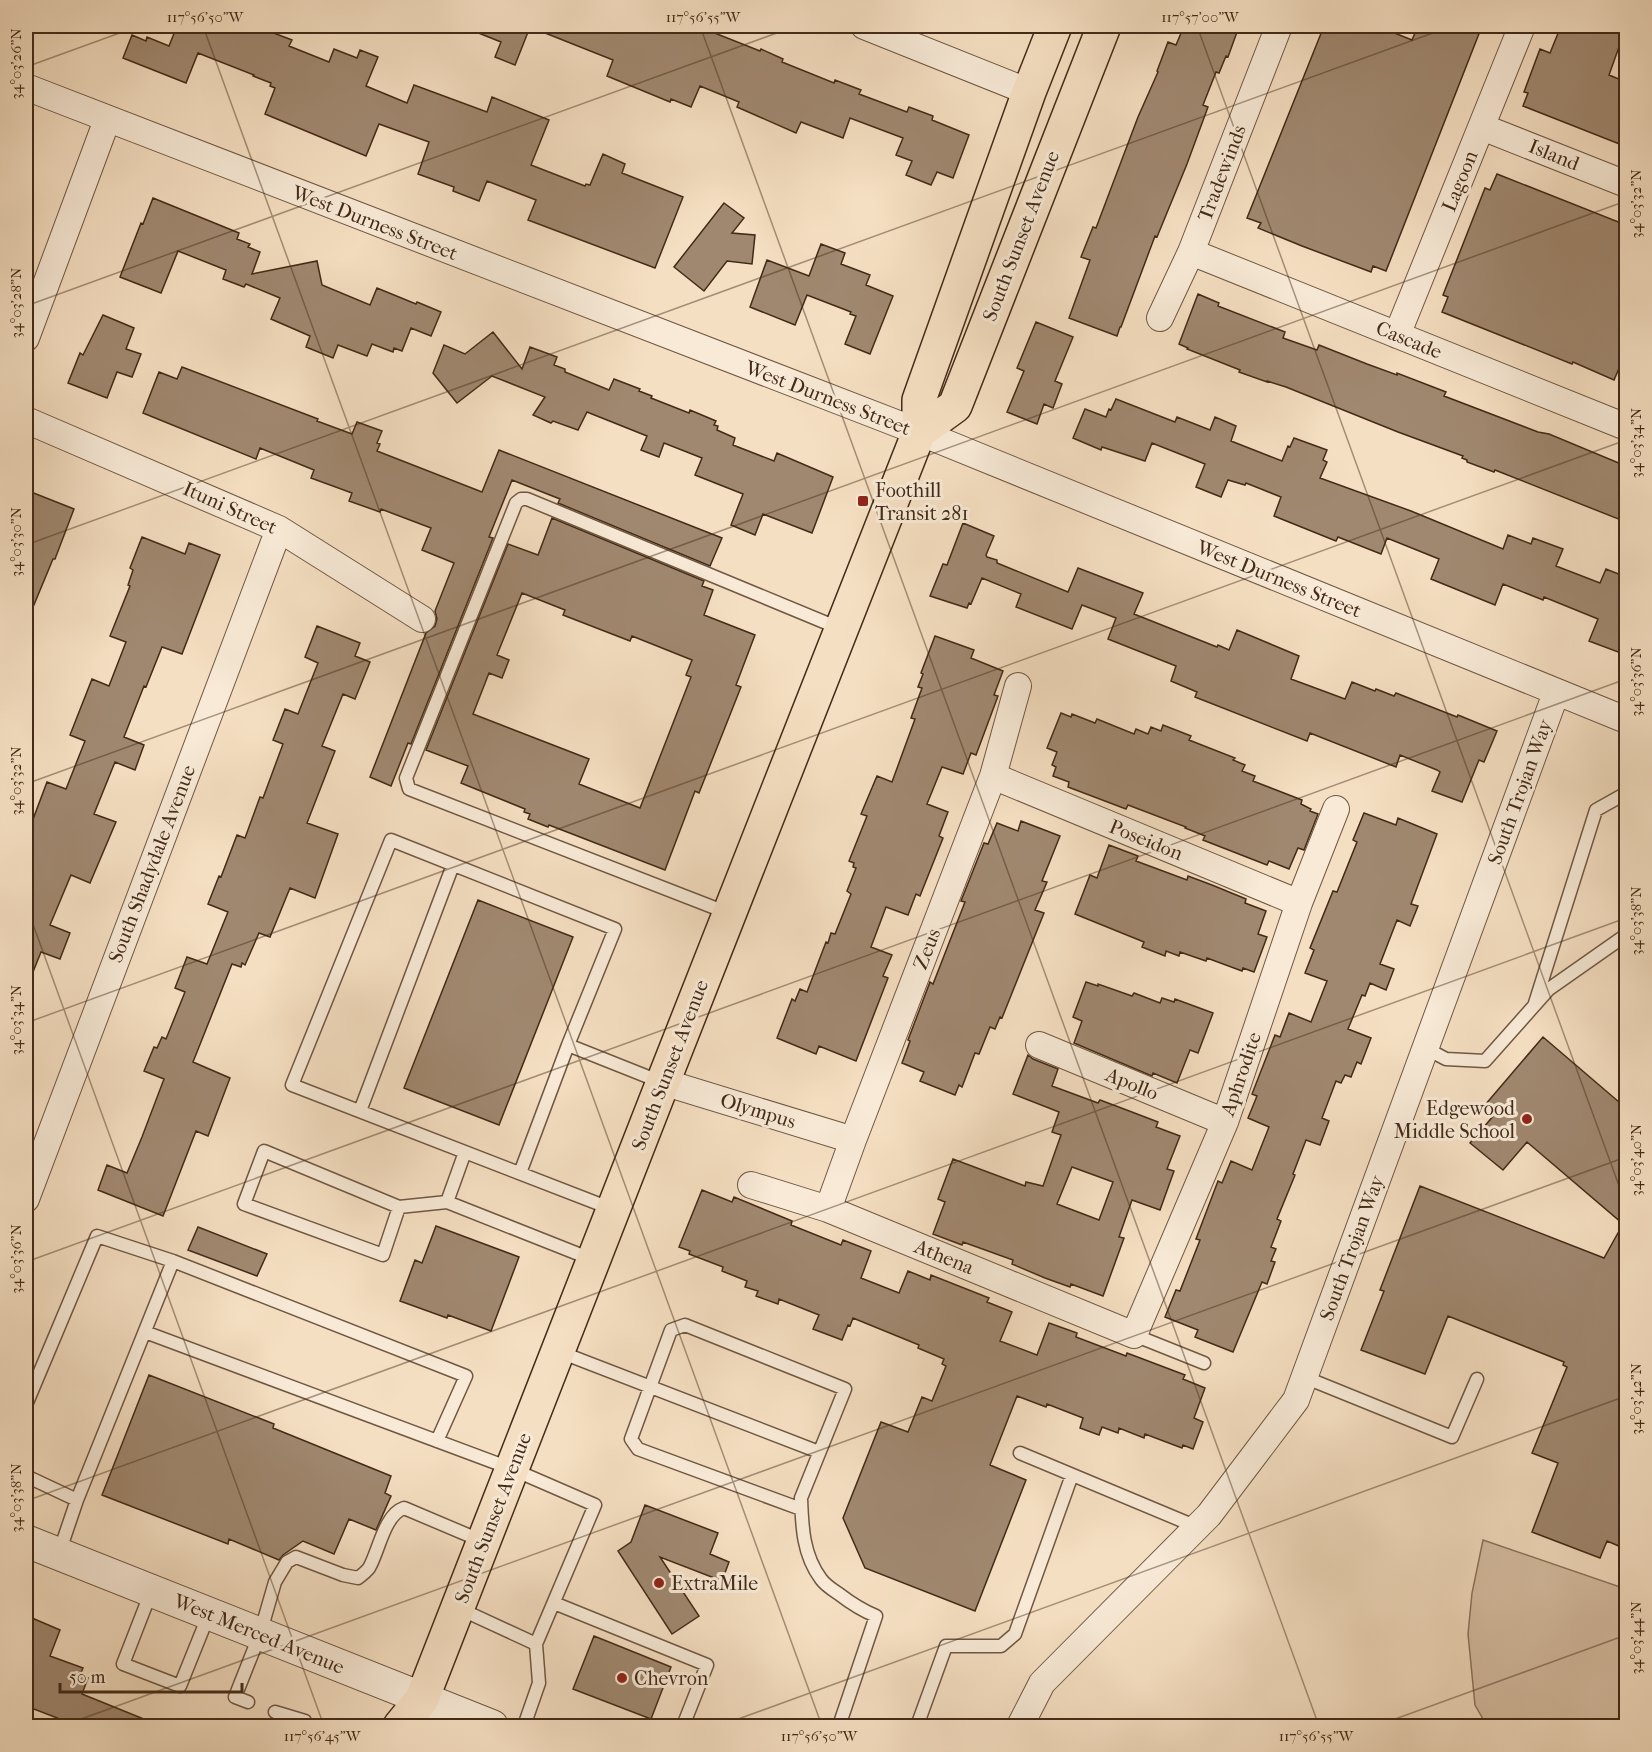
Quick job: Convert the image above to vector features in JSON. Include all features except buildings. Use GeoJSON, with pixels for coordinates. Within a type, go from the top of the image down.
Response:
{"type":"FeatureCollection","features":[{"type":"Feature","properties":{"kind":"main road","name":"South Sunset Avenue"},"geometry":{"type":"LineString","coordinates":[[400,1726],[423,1713],[483,1542],[919,432],[919,400],[1029,92],[1055,26]]}},
{"type":"Feature","properties":{"kind":"main road","name":"South Sunset Avenue"},"geometry":{"type":"LineString","coordinates":[[919,432],[955,406],[1104,26]]}},
{"type":"Feature","properties":{"kind":"street"},"geometry":{"type":"LineString","coordinates":[[864,26],[1029,92]]}},
{"type":"Feature","properties":{"kind":"street","name":"Tradewinds"},"geometry":{"type":"LineString","coordinates":[[1160,318],[1191,252],[1280,26]]}},
{"type":"Feature","properties":{"kind":"street","name":"Lagoon"},"geometry":{"type":"LineString","coordinates":[[1397,335],[1522,26]]}},
{"type":"Feature","properties":{"kind":"street","name":"West Durness Street"},"geometry":{"type":"LineString","coordinates":[[26,87],[919,432],[1626,720]]}},
{"type":"Feature","properties":{"kind":"street"},"geometry":{"type":"LineString","coordinates":[[26,338],[107,120]]}},
{"type":"Feature","properties":{"kind":"street","name":"Island"},"geometry":{"type":"LineString","coordinates":[[1482,127],[1626,184]]}},
{"type":"Feature","properties":{"kind":"street","name":"Cascade"},"geometry":{"type":"LineString","coordinates":[[1191,252],[1626,427]]}},
{"type":"Feature","properties":{"kind":"street","name":"Ituni Street"},"geometry":{"type":"LineString","coordinates":[[26,420],[279,529],[422,619]]}},
{"type":"Feature","properties":{"kind":"street","name":"South Shadydale Avenue"},"geometry":{"type":"LineString","coordinates":[[26,1199],[279,529]]}},
{"type":"Feature","properties":{"kind":"street","name":"Zeus"},"geometry":{"type":"LineString","coordinates":[[828,1209],[993,776],[1018,686]]}},
{"type":"Feature","properties":{"kind":"street","name":"South Trojan Way"},"geometry":{"type":"LineString","coordinates":[[1020,1726],[1042,1683],[1209,1515],[1296,1400],[1556,693]]}},
{"type":"Feature","properties":{"kind":"street","name":"Poseidon"},"geometry":{"type":"LineString","coordinates":[[993,776],[1299,903]]}},
{"type":"Feature","properties":{"kind":"street","name":"Aphrodite"},"geometry":{"type":"LineString","coordinates":[[1134,1335],[1226,1122],[1299,903],[1336,809]]}},
{"type":"Feature","properties":{"kind":"street","name":"Apollo"},"geometry":{"type":"LineString","coordinates":[[1039,1045],[1226,1122]]}},
{"type":"Feature","properties":{"kind":"street","name":"Olympus"},"geometry":{"type":"LineString","coordinates":[[663,1083],[853,1140]]}},
{"type":"Feature","properties":{"kind":"street","name":"Athena"},"geometry":{"type":"LineString","coordinates":[[752,1185],[828,1209],[1134,1335]]}},
{"type":"Feature","properties":{"kind":"street","name":"West Merced Avenue"},"geometry":{"type":"LineString","coordinates":[[26,1541],[260,1634],[423,1713],[492,1726]]}},
{"type":"Feature","properties":{"kind":"lane"},"geometry":{"type":"LineString","coordinates":[[729,914],[409,789],[406,778],[516,503],[521,500],[527,499],[842,630]]}},
{"type":"Feature","properties":{"kind":"lane"},"geometry":{"type":"LineString","coordinates":[[1533,1007],[1596,810],[1621,796],[1626,797]]}},
{"type":"Feature","properties":{"kind":"lane"},"geometry":{"type":"LineString","coordinates":[[520,1173],[615,928],[391,840],[292,1085],[613,1209]]}},
{"type":"Feature","properties":{"kind":"lane"},"geometry":{"type":"LineString","coordinates":[[360,1111],[453,865]]}},
{"type":"Feature","properties":{"kind":"lane"},"geometry":{"type":"LineString","coordinates":[[1425,1048],[1446,1059],[1485,1061],[1549,989],[1626,935]]}},
{"type":"Feature","properties":{"kind":"lane"},"geometry":{"type":"LineString","coordinates":[[568,1045],[663,1083]]}},
{"type":"Feature","properties":{"kind":"lane"},"geometry":{"type":"LineString","coordinates":[[399,1207],[383,1255],[244,1204],[264,1151],[399,1207],[447,1202],[593,1260]]}},
{"type":"Feature","properties":{"kind":"lane"},"geometry":{"type":"LineString","coordinates":[[447,1202],[465,1152]]}},
{"type":"Feature","properties":{"kind":"lane"},"geometry":{"type":"LineString","coordinates":[[26,1405],[97,1236],[173,1261],[466,1376],[436,1440]]}},
{"type":"Feature","properties":{"kind":"lane"},"geometry":{"type":"LineString","coordinates":[[58,1554],[77,1500],[173,1261]]}},
{"type":"Feature","properties":{"kind":"lane"},"geometry":{"type":"LineString","coordinates":[[801,1509],[638,1449],[631,1439],[671,1330],[685,1325],[845,1389],[801,1498],[802,1529],[808,1554],[822,1581],[858,1609],[876,1616],[839,1726]]}},
{"type":"Feature","properties":{"kind":"lane"},"geometry":{"type":"LineString","coordinates":[[145,1332],[512,1469],[595,1505],[536,1644],[538,1683],[524,1726]]}},
{"type":"Feature","properties":{"kind":"lane"},"geometry":{"type":"LineString","coordinates":[[1134,1335],[1204,1363]]}},
{"type":"Feature","properties":{"kind":"lane"},"geometry":{"type":"LineString","coordinates":[[558,1351],[819,1452]]}},
{"type":"Feature","properties":{"kind":"lane"},"geometry":{"type":"LineString","coordinates":[[1304,1377],[1452,1437],[1477,1379]]}},
{"type":"Feature","properties":{"kind":"lane"},"geometry":{"type":"LineString","coordinates":[[1020,1453],[1197,1527]]}},
{"type":"Feature","properties":{"kind":"lane"},"geometry":{"type":"LineString","coordinates":[[917,1726],[946,1646],[1001,1646],[1015,1634],[1072,1475]]}},
{"type":"Feature","properties":{"kind":"lane"},"geometry":{"type":"LineString","coordinates":[[26,1476],[77,1500]]}},
{"type":"Feature","properties":{"kind":"lane"},"geometry":{"type":"LineString","coordinates":[[248,1702],[235,1697],[260,1634],[275,1582],[287,1562],[296,1557],[343,1575],[358,1578],[368,1570],[391,1519],[404,1508],[483,1542]]}},
{"type":"Feature","properties":{"kind":"lane"},"geometry":{"type":"LineString","coordinates":[[152,1591],[123,1664],[180,1686],[208,1614]]}},
{"type":"Feature","properties":{"kind":"lane"},"geometry":{"type":"LineString","coordinates":[[554,1603],[707,1665],[683,1726]]}},
{"type":"Feature","properties":{"kind":"lane"},"geometry":{"type":"LineString","coordinates":[[458,1608],[536,1644]]}},
{"type":"Feature","properties":{"kind":"lane"},"geometry":{"type":"LineString","coordinates":[[275,1712],[305,1721],[307,1726]]}},
{"type":"Feature","properties":{"kind":"shaded area"},"geometry":{"type":"Polygon","coordinates":[[[1483,1540],[1626,1589],[1626,1726],[1487,1726],[1475,1705],[1468,1634],[1472,1593],[1483,1540]]]}},
{"type":"Feature","properties":{"kind":"place","name":"Foothill Transit 281"},"geometry":{"type":"Point","coordinates":[863,501]}},
{"type":"Feature","properties":{"kind":"place","name":"Edgewood Middle School"},"geometry":{"type":"Point","coordinates":[1527,1119]}},
{"type":"Feature","properties":{"kind":"place","name":"ExtraMile"},"geometry":{"type":"Point","coordinates":[659,1583]}},
{"type":"Feature","properties":{"kind":"place","name":"Chevron"},"geometry":{"type":"Point","coordinates":[622,1678]}}]}
